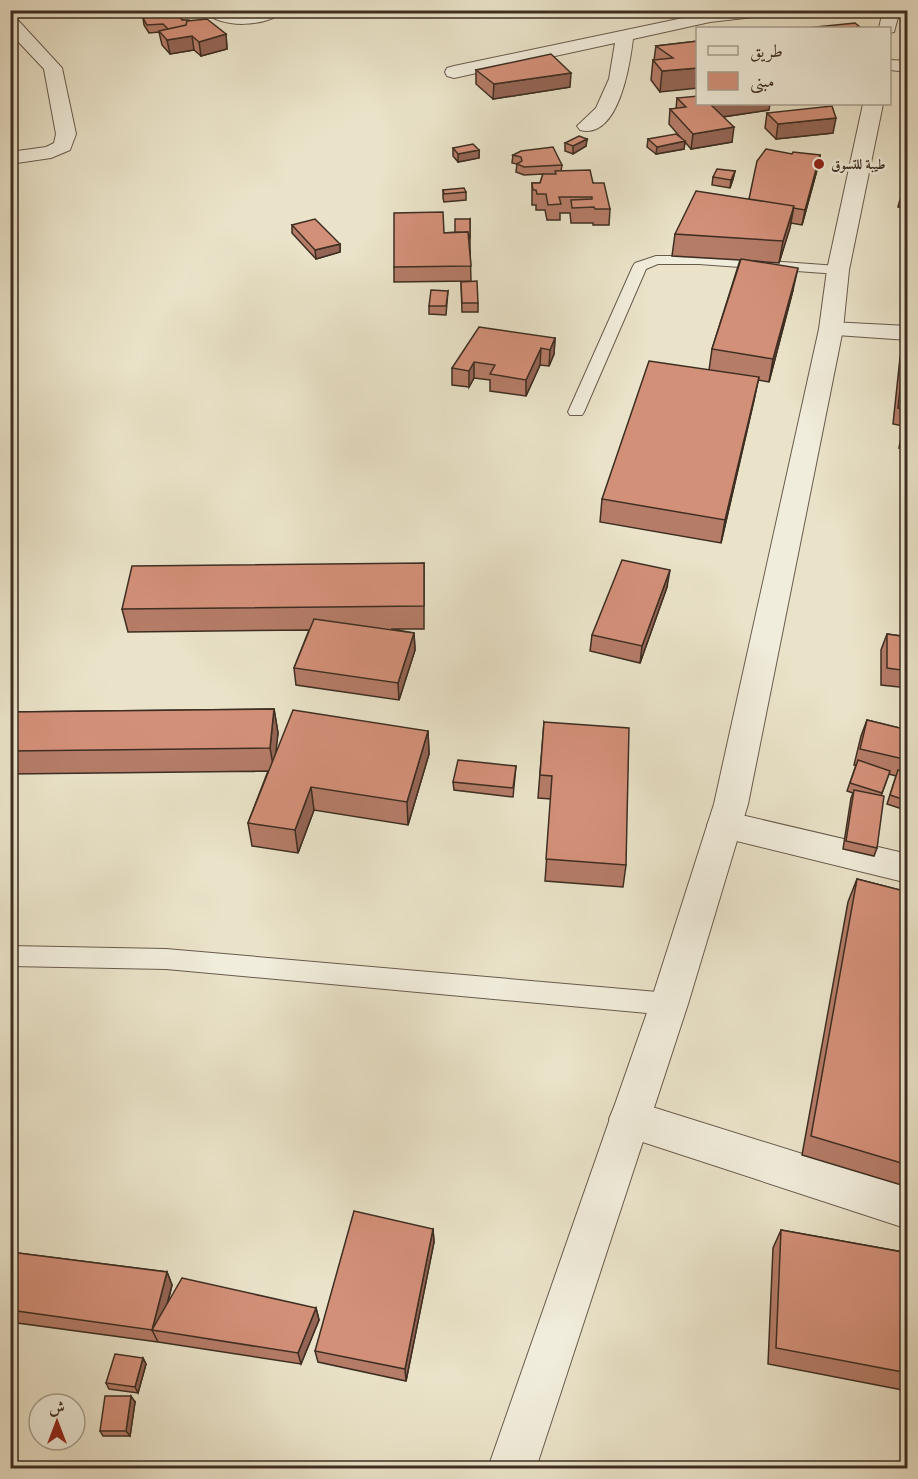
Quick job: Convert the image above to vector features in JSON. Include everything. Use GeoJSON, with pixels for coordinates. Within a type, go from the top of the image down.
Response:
{"type":"FeatureCollection","features":[{"type":"Feature","properties":{"kind":"street"},"geometry":{"type":"LineString","coordinates":[[211,10],[219,18],[233,20],[244,20],[278,10]]}},
{"type":"Feature","properties":{"kind":"street"},"geometry":{"type":"LineString","coordinates":[[454,72],[625,36],[709,14],[770,10]]}},
{"type":"Feature","properties":{"kind":"street"},"geometry":{"type":"LineString","coordinates":[[888,27],[892,10]]}},
{"type":"Feature","properties":{"kind":"street"},"geometry":{"type":"LineString","coordinates":[[10,22],[53,68],[66,134],[63,146],[51,152],[10,158]]}},
{"type":"Feature","properties":{"kind":"street"},"geometry":{"type":"LineString","coordinates":[[587,126],[605,111],[618,79],[625,36]]}},
{"type":"Feature","properties":{"kind":"street"},"geometry":{"type":"LineString","coordinates":[[891,65],[908,67]]}},
{"type":"Feature","properties":{"kind":"street"},"geometry":{"type":"LineString","coordinates":[[512,1468],[669,1004],[731,804],[831,329],[838,270],[873,105]]}},
{"type":"Feature","properties":{"kind":"street"},"geometry":{"type":"LineString","coordinates":[[831,329],[908,333]]}},
{"type":"Feature","properties":{"kind":"street"},"geometry":{"type":"LineString","coordinates":[[724,825],[908,869]]}},
{"type":"Feature","properties":{"kind":"street"},"geometry":{"type":"LineString","coordinates":[[630,1119],[908,1208]]}},
{"type":"Feature","properties":{"kind":"lane"},"geometry":{"type":"LineString","coordinates":[[576,412],[640,266],[656,260],[699,260],[838,270]]}},
{"type":"Feature","properties":{"kind":"lane"},"geometry":{"type":"LineString","coordinates":[[10,956],[166,959],[669,1004]]}},
{"type":"Feature","properties":{"kind":"building"},"geometry":{"type":"Polygon","coordinates":[[[163,14],[166,17],[179,15],[182,20],[189,21],[186,25],[168,29],[163,24],[147,25],[143,18],[163,14]]]}},
{"type":"Feature","properties":{"kind":"building"},"geometry":{"type":"Polygon","coordinates":[[[207,19],[226,34],[199,42],[192,36],[167,40],[159,31],[186,25],[187,21],[207,19]]]}},
{"type":"Feature","properties":{"kind":"building"},"geometry":{"type":"Polygon","coordinates":[[[855,23],[860,27],[857,27],[816,27],[855,23]]]}},
{"type":"Feature","properties":{"kind":"building"},"geometry":{"type":"Polygon","coordinates":[[[696,41],[696,68],[662,71],[653,60],[673,58],[656,46],[696,41]]]}},
{"type":"Feature","properties":{"kind":"building"},"geometry":{"type":"Polygon","coordinates":[[[551,54],[571,73],[494,84],[476,70],[551,54]]]}},
{"type":"Feature","properties":{"kind":"building"},"geometry":{"type":"Polygon","coordinates":[[[696,96],[696,105],[711,105],[734,127],[693,134],[670,109],[686,107],[677,98],[696,96]]]}},
{"type":"Feature","properties":{"kind":"building"},"geometry":{"type":"Polygon","coordinates":[[[832,106],[836,118],[778,124],[767,113],[832,106]]]}},
{"type":"Feature","properties":{"kind":"building"},"geometry":{"type":"Polygon","coordinates":[[[676,134],[685,141],[657,147],[648,139],[676,134]]]}},
{"type":"Feature","properties":{"kind":"building"},"geometry":{"type":"Polygon","coordinates":[[[579,136],[587,139],[573,146],[565,143],[579,136]]]}},
{"type":"Feature","properties":{"kind":"building"},"geometry":{"type":"Polygon","coordinates":[[[473,144],[479,150],[458,154],[453,148],[473,144]]]}},
{"type":"Feature","properties":{"kind":"building"},"geometry":{"type":"Polygon","coordinates":[[[553,147],[562,165],[524,167],[517,164],[522,161],[521,157],[513,155],[521,151],[553,147]]]}},
{"type":"Feature","properties":{"kind":"building"},"geometry":{"type":"Polygon","coordinates":[[[766,149],[792,154],[793,152],[820,155],[805,210],[793,208],[794,206],[749,199],[757,161],[766,149]]]}},
{"type":"Feature","properties":{"kind":"building"},"geometry":{"type":"Polygon","coordinates":[[[717,169],[735,171],[731,180],[713,177],[717,169]]]}},
{"type":"Feature","properties":{"kind":"building"},"geometry":{"type":"Polygon","coordinates":[[[590,170],[593,183],[604,183],[610,209],[572,208],[571,200],[592,199],[592,197],[559,197],[561,204],[548,205],[546,194],[537,194],[536,190],[533,190],[532,183],[540,183],[543,174],[556,174],[555,171],[590,170]]]}},
{"type":"Feature","properties":{"kind":"building"},"geometry":{"type":"Polygon","coordinates":[[[908,174],[908,186],[903,185],[908,174]]]}},
{"type":"Feature","properties":{"kind":"building"},"geometry":{"type":"Polygon","coordinates":[[[464,188],[466,192],[444,194],[443,190],[464,188]]]}},
{"type":"Feature","properties":{"kind":"building"},"geometry":{"type":"Polygon","coordinates":[[[696,191],[794,206],[783,241],[675,234],[696,191]]]}},
{"type":"Feature","properties":{"kind":"building"},"geometry":{"type":"Polygon","coordinates":[[[443,212],[444,233],[468,232],[471,266],[394,267],[394,213],[443,212]]]}},
{"type":"Feature","properties":{"kind":"building"},"geometry":{"type":"Polygon","coordinates":[[[315,219],[340,244],[315,250],[292,225],[315,219]]]}},
{"type":"Feature","properties":{"kind":"building"},"geometry":{"type":"Polygon","coordinates":[[[455,219],[470,219],[470,238],[468,232],[455,232],[455,219]]]}},
{"type":"Feature","properties":{"kind":"building"},"geometry":{"type":"Polygon","coordinates":[[[741,259],[798,268],[773,359],[712,349],[741,259]]]}},
{"type":"Feature","properties":{"kind":"building"},"geometry":{"type":"Polygon","coordinates":[[[477,281],[478,303],[462,303],[461,282],[477,281]]]}},
{"type":"Feature","properties":{"kind":"building"},"geometry":{"type":"Polygon","coordinates":[[[431,290],[448,291],[446,306],[429,306],[431,290]]]}},
{"type":"Feature","properties":{"kind":"building"},"geometry":{"type":"Polygon","coordinates":[[[479,327],[555,338],[550,350],[541,348],[526,380],[490,374],[495,365],[474,362],[469,371],[452,368],[479,327]]]}},
{"type":"Feature","properties":{"kind":"building"},"geometry":{"type":"Polygon","coordinates":[[[905,342],[908,342],[908,409],[898,408],[905,342]]]}},
{"type":"Feature","properties":{"kind":"building"},"geometry":{"type":"Polygon","coordinates":[[[649,361],[759,377],[725,520],[602,499],[649,361]]]}},
{"type":"Feature","properties":{"kind":"building"},"geometry":{"type":"Polygon","coordinates":[[[904,422],[908,423],[908,440],[902,439],[904,422]]]}},
{"type":"Feature","properties":{"kind":"building"},"geometry":{"type":"Polygon","coordinates":[[[622,560],[670,570],[642,646],[592,635],[622,560]]]}},
{"type":"Feature","properties":{"kind":"building"},"geometry":{"type":"Polygon","coordinates":[[[424,563],[424,606],[122,609],[132,566],[424,563]]]}},
{"type":"Feature","properties":{"kind":"building"},"geometry":{"type":"Polygon","coordinates":[[[314,619],[414,633],[398,683],[294,668],[314,619]]]}},
{"type":"Feature","properties":{"kind":"building"},"geometry":{"type":"Polygon","coordinates":[[[887,634],[908,637],[908,671],[887,668],[887,634]]]}},
{"type":"Feature","properties":{"kind":"building"},"geometry":{"type":"Polygon","coordinates":[[[274,709],[270,748],[10,751],[10,712],[274,709]]]}},
{"type":"Feature","properties":{"kind":"building"},"geometry":{"type":"Polygon","coordinates":[[[293,710],[428,731],[407,802],[311,787],[295,830],[248,823],[293,710]]]}},
{"type":"Feature","properties":{"kind":"building"},"geometry":{"type":"Polygon","coordinates":[[[867,720],[908,730],[908,760],[860,749],[867,720]]]}},
{"type":"Feature","properties":{"kind":"building"},"geometry":{"type":"Polygon","coordinates":[[[544,722],[629,728],[626,865],[546,859],[552,776],[540,775],[544,722]]]}},
{"type":"Feature","properties":{"kind":"building"},"geometry":{"type":"Polygon","coordinates":[[[458,760],[516,766],[513,788],[453,782],[458,760]]]}},
{"type":"Feature","properties":{"kind":"building"},"geometry":{"type":"Polygon","coordinates":[[[858,760],[890,771],[882,793],[850,783],[858,760]]]}},
{"type":"Feature","properties":{"kind":"building"},"geometry":{"type":"Polygon","coordinates":[[[898,770],[908,773],[908,801],[890,795],[898,770]]]}},
{"type":"Feature","properties":{"kind":"building"},"geometry":{"type":"Polygon","coordinates":[[[854,790],[884,796],[877,848],[846,841],[854,790]]]}},
{"type":"Feature","properties":{"kind":"building"},"geometry":{"type":"Polygon","coordinates":[[[857,879],[908,892],[908,1165],[811,1136],[857,879]]]}},
{"type":"Feature","properties":{"kind":"building"},"geometry":{"type":"Polygon","coordinates":[[[354,1211],[433,1229],[405,1369],[315,1351],[354,1211]]]}},
{"type":"Feature","properties":{"kind":"building"},"geometry":{"type":"Polygon","coordinates":[[[781,1230],[908,1253],[908,1373],[776,1348],[781,1230]]]}},
{"type":"Feature","properties":{"kind":"building"},"geometry":{"type":"Polygon","coordinates":[[[10,1252],[167,1272],[152,1330],[10,1310],[10,1252]]]}},
{"type":"Feature","properties":{"kind":"building"},"geometry":{"type":"Polygon","coordinates":[[[182,1278],[316,1308],[298,1353],[152,1330],[182,1278]]]}},
{"type":"Feature","properties":{"kind":"building"},"geometry":{"type":"Polygon","coordinates":[[[115,1354],[143,1358],[135,1387],[106,1383],[115,1354]]]}},
{"type":"Feature","properties":{"kind":"building"},"geometry":{"type":"Polygon","coordinates":[[[105,1396],[131,1396],[126,1431],[100,1431],[105,1396]]]}},
{"type":"Feature","properties":{"kind":"place","name":"طيبة للتسوق"},"geometry":{"type":"Point","coordinates":[819,164]}}]}
